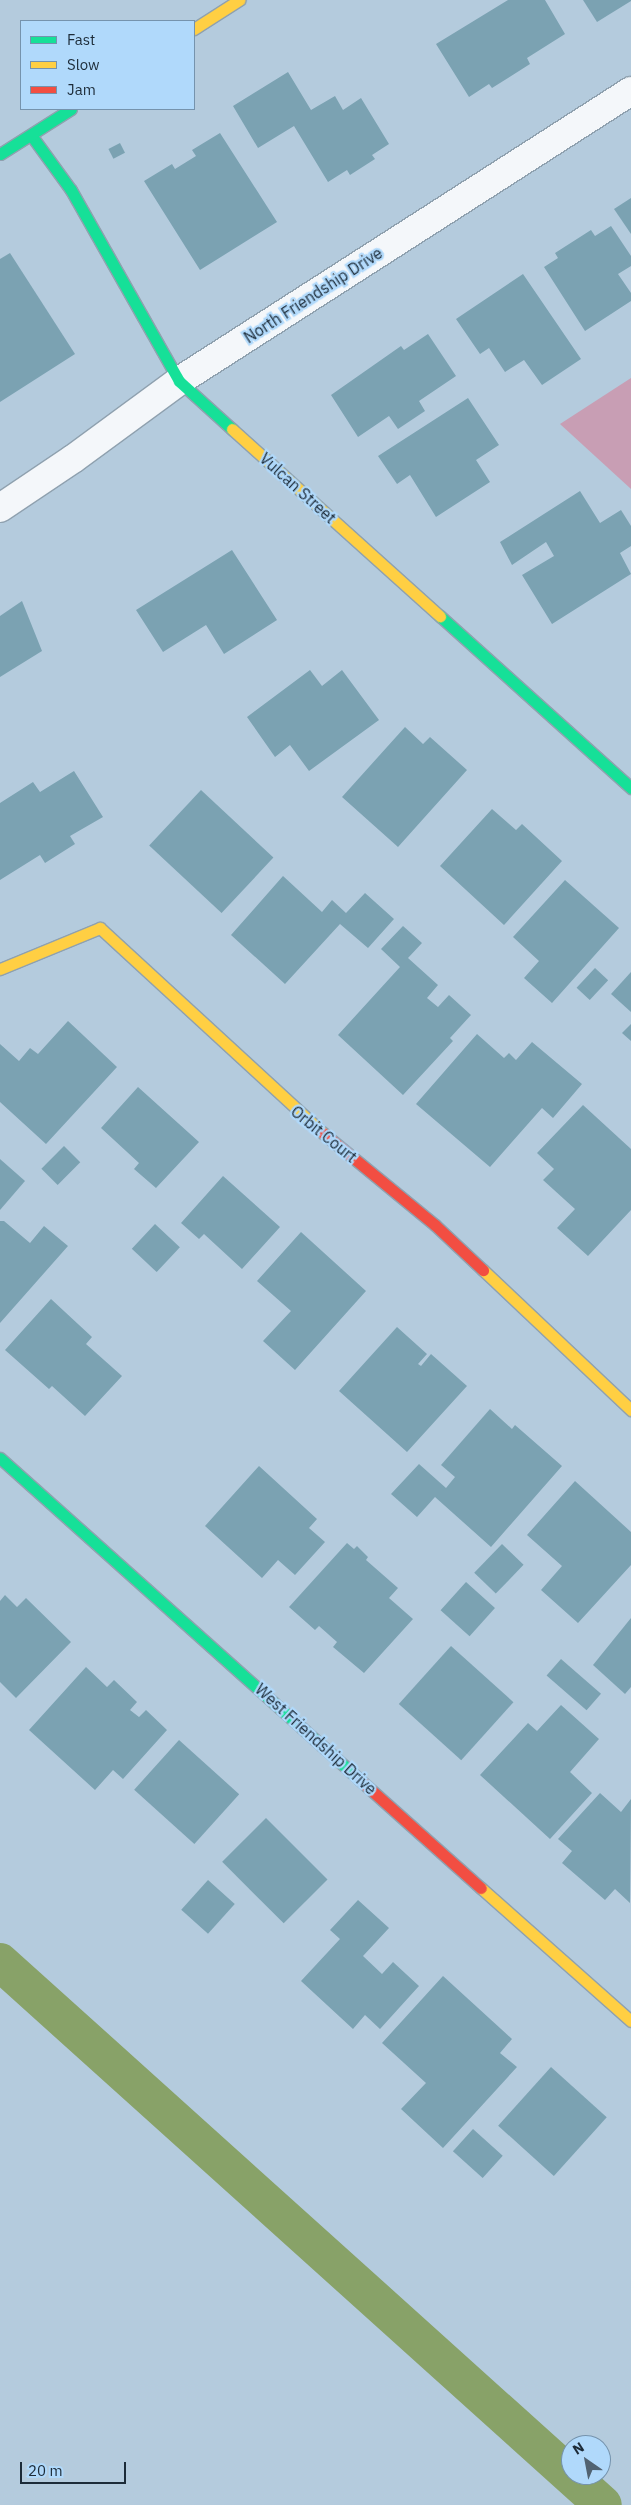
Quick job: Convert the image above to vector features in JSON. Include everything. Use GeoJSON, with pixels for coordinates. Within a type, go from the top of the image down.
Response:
{"type":"FeatureCollection","features":[{"type":"Feature","properties":{"kind":"street"},"geometry":{"type":"LineString","coordinates":[[195,28],[239,0]]}},
{"type":"Feature","properties":{"kind":"street","name":"North Friendship Drive"},"geometry":{"type":"LineString","coordinates":[[0,508],[179,381],[631,91]]}},
{"type":"Feature","properties":{"kind":"street"},"geometry":{"type":"LineString","coordinates":[[0,154],[70,110]]}},
{"type":"Feature","properties":{"kind":"street","name":"Vulcan Street"},"geometry":{"type":"LineString","coordinates":[[32,135],[71,190],[179,381],[631,788]]}},
{"type":"Feature","properties":{"kind":"street","name":"Orbit Court"},"geometry":{"type":"LineString","coordinates":[[0,969],[100,928],[290,1106],[435,1225],[631,1410]]}},
{"type":"Feature","properties":{"kind":"street","name":"West Friendship Drive"},"geometry":{"type":"LineString","coordinates":[[0,1458],[631,2021]]}},
{"type":"Feature","properties":{"kind":"shaded area"},"geometry":{"type":"Polygon","coordinates":[[[631,378],[631,489],[560,424],[631,378]]]}},
{"type":"Feature","properties":{"kind":"building"},"geometry":{"type":"Polygon","coordinates":[[[508,0],[545,0],[565,34],[527,58],[530,64],[492,88],[489,84],[469,97],[436,44],[508,0]]]}},
{"type":"Feature","properties":{"kind":"building"},"geometry":{"type":"Polygon","coordinates":[[[583,0],[631,0],[631,1],[597,22],[583,0]]]}},
{"type":"Feature","properties":{"kind":"building"},"geometry":{"type":"Polygon","coordinates":[[[288,72],[311,110],[335,96],[343,110],[361,98],[389,144],[372,155],[375,159],[350,175],[347,170],[328,182],[294,126],[258,148],[233,106],[288,72]]]}},
{"type":"Feature","properties":{"kind":"building"},"geometry":{"type":"Polygon","coordinates":[[[220,133],[277,222],[200,270],[144,181],[172,164],[175,169],[196,156],[192,150],[220,133]]]}},
{"type":"Feature","properties":{"kind":"building"},"geometry":{"type":"Polygon","coordinates":[[[120,143],[125,153],[113,159],[108,149],[120,143]]]}},
{"type":"Feature","properties":{"kind":"building"},"geometry":{"type":"Polygon","coordinates":[[[631,198],[631,234],[614,209],[631,198]]]}},
{"type":"Feature","properties":{"kind":"building"},"geometry":{"type":"Polygon","coordinates":[[[611,226],[631,256],[631,266],[618,274],[631,293],[631,301],[585,331],[544,267],[558,258],[555,253],[591,230],[595,236],[611,226]]]}},
{"type":"Feature","properties":{"kind":"building"},"geometry":{"type":"Polygon","coordinates":[[[10,253],[75,354],[0,402],[0,259],[10,253]]]}},
{"type":"Feature","properties":{"kind":"building"},"geometry":{"type":"Polygon","coordinates":[[[523,274],[581,359],[542,385],[524,360],[505,372],[489,348],[480,354],[456,319],[523,274]]]}},
{"type":"Feature","properties":{"kind":"building"},"geometry":{"type":"Polygon","coordinates":[[[428,334],[456,376],[419,401],[425,411],[398,429],[389,416],[358,437],[331,395],[401,346],[404,350],[428,334]]]}},
{"type":"Feature","properties":{"kind":"building"},"geometry":{"type":"Polygon","coordinates":[[[468,398],[499,445],[476,460],[490,482],[436,517],[410,475],[397,484],[378,456],[468,398]]]}},
{"type":"Feature","properties":{"kind":"building"},"geometry":{"type":"Polygon","coordinates":[[[580,491],[600,523],[621,510],[631,526],[631,546],[620,553],[631,574],[552,624],[522,575],[554,556],[546,542],[512,565],[500,542],[580,491]]]}},
{"type":"Feature","properties":{"kind":"building"},"geometry":{"type":"Polygon","coordinates":[[[232,550],[277,620],[224,654],[206,625],[163,652],[136,610],[232,550]]]}},
{"type":"Feature","properties":{"kind":"building"},"geometry":{"type":"Polygon","coordinates":[[[22,601],[42,651],[0,677],[0,616],[22,601]]]}},
{"type":"Feature","properties":{"kind":"building"},"geometry":{"type":"Polygon","coordinates":[[[310,670],[322,686],[342,670],[379,720],[309,771],[290,745],[275,757],[247,717],[310,670]]]}},
{"type":"Feature","properties":{"kind":"building"},"geometry":{"type":"Polygon","coordinates":[[[405,727],[423,744],[430,737],[467,770],[398,847],[342,797],[405,727]]]}},
{"type":"Feature","properties":{"kind":"building"},"geometry":{"type":"Polygon","coordinates":[[[74,771],[103,817],[70,836],[75,844],[45,863],[40,855],[0,880],[0,803],[33,782],[40,792],[74,771]]]}},
{"type":"Feature","properties":{"kind":"building"},"geometry":{"type":"Polygon","coordinates":[[[201,790],[273,858],[222,913],[149,846],[201,790]]]}},
{"type":"Feature","properties":{"kind":"building"},"geometry":{"type":"Polygon","coordinates":[[[492,809],[516,830],[522,824],[562,861],[504,925],[440,866],[492,809]]]}},
{"type":"Feature","properties":{"kind":"building"},"geometry":{"type":"Polygon","coordinates":[[[283,876],[322,912],[332,900],[346,913],[365,893],[394,919],[368,948],[340,924],[285,984],[231,935],[283,876]]]}},
{"type":"Feature","properties":{"kind":"building"},"geometry":{"type":"Polygon","coordinates":[[[565,880],[619,928],[552,1003],[524,978],[539,961],[513,937],[565,880]]]}},
{"type":"Feature","properties":{"kind":"building"},"geometry":{"type":"Polygon","coordinates":[[[403,926],[422,943],[408,958],[438,985],[427,998],[438,1007],[449,995],[471,1015],[450,1038],[453,1041],[403,1095],[338,1035],[400,967],[381,949],[403,926]]]}},
{"type":"Feature","properties":{"kind":"building"},"geometry":{"type":"Polygon","coordinates":[[[595,968],[608,980],[590,1000],[577,988],[595,968]]]}},
{"type":"Feature","properties":{"kind":"building"},"geometry":{"type":"Polygon","coordinates":[[[631,972],[631,1012],[611,994],[631,972]]]}},
{"type":"Feature","properties":{"kind":"building"},"geometry":{"type":"Polygon","coordinates":[[[68,1021],[117,1067],[46,1144],[0,1102],[0,1044],[19,1061],[30,1048],[38,1054],[68,1021]]]}},
{"type":"Feature","properties":{"kind":"building"},"geometry":{"type":"Polygon","coordinates":[[[631,1024],[631,1041],[622,1033],[631,1024]]]}},
{"type":"Feature","properties":{"kind":"building"},"geometry":{"type":"Polygon","coordinates":[[[477,1034],[504,1058],[509,1053],[516,1060],[532,1042],[582,1084],[553,1118],[542,1108],[490,1167],[416,1104],[477,1034]]]}},
{"type":"Feature","properties":{"kind":"building"},"geometry":{"type":"Polygon","coordinates":[[[138,1087],[199,1142],[156,1188],[134,1169],[139,1163],[101,1128],[138,1087]]]}},
{"type":"Feature","properties":{"kind":"building"},"geometry":{"type":"Polygon","coordinates":[[[583,1105],[631,1149],[631,1210],[588,1256],[557,1228],[575,1209],[543,1180],[554,1169],[537,1153],[583,1105]]]}},
{"type":"Feature","properties":{"kind":"building"},"geometry":{"type":"Polygon","coordinates":[[[64,1146],[80,1162],[58,1185],[41,1169],[64,1146]]]}},
{"type":"Feature","properties":{"kind":"building"},"geometry":{"type":"Polygon","coordinates":[[[0,1159],[25,1181],[0,1210],[0,1159]]]}},
{"type":"Feature","properties":{"kind":"building"},"geometry":{"type":"Polygon","coordinates":[[[223,1176],[280,1227],[242,1269],[204,1234],[199,1239],[181,1223],[223,1176]]]}},
{"type":"Feature","properties":{"kind":"building"},"geometry":{"type":"Polygon","coordinates":[[[0,1221],[4,1221],[30,1243],[44,1226],[68,1246],[0,1323],[0,1221]]]}},
{"type":"Feature","properties":{"kind":"building"},"geometry":{"type":"Polygon","coordinates":[[[155,1224],[180,1247],[157,1272],[132,1249],[155,1224]]]}},
{"type":"Feature","properties":{"kind":"building"},"geometry":{"type":"Polygon","coordinates":[[[301,1232],[366,1291],[295,1370],[263,1341],[291,1311],[257,1281],[301,1232]]]}},
{"type":"Feature","properties":{"kind":"building"},"geometry":{"type":"Polygon","coordinates":[[[51,1299],[92,1337],[86,1344],[122,1376],[85,1416],[52,1386],[49,1389],[5,1350],[51,1299]]]}},
{"type":"Feature","properties":{"kind":"building"},"geometry":{"type":"Polygon","coordinates":[[[397,1327],[427,1354],[418,1364],[421,1366],[431,1354],[467,1386],[407,1452],[339,1391],[397,1327]]]}},
{"type":"Feature","properties":{"kind":"building"},"geometry":{"type":"Polygon","coordinates":[[[490,1409],[512,1429],[515,1425],[562,1466],[491,1547],[435,1497],[417,1517],[391,1494],[419,1464],[446,1488],[455,1477],[441,1465],[490,1409]]]}},
{"type":"Feature","properties":{"kind":"building"},"geometry":{"type":"Polygon","coordinates":[[[259,1466],[317,1519],[309,1528],[325,1542],[295,1575],[278,1560],[262,1578],[205,1526],[259,1466]]]}},
{"type":"Feature","properties":{"kind":"building"},"geometry":{"type":"Polygon","coordinates":[[[575,1481],[631,1532],[631,1565],[578,1623],[541,1590],[562,1566],[527,1535],[575,1481]]]}},
{"type":"Feature","properties":{"kind":"building"},"geometry":{"type":"Polygon","coordinates":[[[347,1543],[354,1549],[357,1546],[368,1557],[366,1560],[398,1588],[389,1598],[413,1619],[364,1673],[333,1647],[337,1642],[319,1626],[315,1630],[289,1607],[347,1543]]]}},
{"type":"Feature","properties":{"kind":"building"},"geometry":{"type":"Polygon","coordinates":[[[502,1544],[524,1565],[496,1594],[474,1573],[502,1544]]]}},
{"type":"Feature","properties":{"kind":"building"},"geometry":{"type":"Polygon","coordinates":[[[466,1582],[495,1608],[470,1636],[441,1610],[466,1582]]]}},
{"type":"Feature","properties":{"kind":"building"},"geometry":{"type":"Polygon","coordinates":[[[5,1595],[17,1607],[26,1598],[71,1642],[16,1698],[0,1682],[0,1601],[5,1595]]]}},
{"type":"Feature","properties":{"kind":"building"},"geometry":{"type":"Polygon","coordinates":[[[631,1618],[631,1687],[625,1694],[593,1665],[631,1618]]]}},
{"type":"Feature","properties":{"kind":"building"},"geometry":{"type":"Polygon","coordinates":[[[451,1646],[513,1702],[461,1760],[399,1704],[451,1646]]]}},
{"type":"Feature","properties":{"kind":"building"},"geometry":{"type":"Polygon","coordinates":[[[561,1659],[601,1694],[587,1710],[547,1676],[561,1659]]]}},
{"type":"Feature","properties":{"kind":"building"},"geometry":{"type":"Polygon","coordinates":[[[86,1667],[107,1687],[114,1680],[137,1702],[130,1710],[139,1717],[146,1710],[167,1730],[123,1779],[113,1770],[95,1790],[29,1730],[86,1667]]]}},
{"type":"Feature","properties":{"kind":"building"},"geometry":{"type":"Polygon","coordinates":[[[561,1705],[599,1739],[570,1772],[592,1793],[550,1839],[480,1775],[528,1723],[537,1731],[561,1705]]]}},
{"type":"Feature","properties":{"kind":"building"},"geometry":{"type":"Polygon","coordinates":[[[179,1740],[239,1794],[194,1844],[134,1790],[179,1740]]]}},
{"type":"Feature","properties":{"kind":"building"},"geometry":{"type":"Polygon","coordinates":[[[600,1793],[621,1812],[631,1799],[630,1903],[615,1889],[605,1900],[562,1863],[572,1851],[558,1839],[600,1793]]]}},
{"type":"Feature","properties":{"kind":"building"},"geometry":{"type":"Polygon","coordinates":[[[266,1818],[328,1880],[284,1923],[222,1862],[266,1818]]]}},
{"type":"Feature","properties":{"kind":"building"},"geometry":{"type":"Polygon","coordinates":[[[208,1880],[235,1904],[208,1934],[181,1910],[208,1880]]]}},
{"type":"Feature","properties":{"kind":"building"},"geometry":{"type":"Polygon","coordinates":[[[358,1900],[389,1928],[363,1956],[382,1974],[393,1962],[419,1986],[380,2029],[365,2015],[353,2029],[301,1981],[340,1939],[330,1930],[358,1900]]]}},
{"type":"Feature","properties":{"kind":"building"},"geometry":{"type":"Polygon","coordinates":[[[443,1976],[512,2039],[500,2053],[517,2067],[443,2148],[401,2109],[426,2083],[382,2043],[443,1976]]]}},
{"type":"Feature","properties":{"kind":"building"},"geometry":{"type":"Polygon","coordinates":[[[551,2067],[607,2117],[554,2176],[498,2126],[551,2067]]]}},
{"type":"Feature","properties":{"kind":"building"},"geometry":{"type":"Polygon","coordinates":[[[473,2129],[503,2156],[483,2178],[453,2151],[473,2129]]]}},
{"type":"Feature","properties":{"kind":"waterway"},"geometry":{"type":"LineString","coordinates":[[0,1962],[603,2505]]}},
{"type":"Feature","properties":{"kind":"traffic: fast"},"geometry":{"type":"LineString","coordinates":[[0,154],[69,110]]}},
{"type":"Feature","properties":{"kind":"traffic: fast"},"geometry":{"type":"LineString","coordinates":[[31,135],[71,190],[179,381],[232,429]]}},
{"type":"Feature","properties":{"kind":"traffic: fast"},"geometry":{"type":"LineString","coordinates":[[440,616],[631,788]]}},
{"type":"Feature","properties":{"kind":"traffic: fast"},"geometry":{"type":"LineString","coordinates":[[0,1458],[360,1780]]}},
{"type":"Feature","properties":{"kind":"traffic: slow"},"geometry":{"type":"LineString","coordinates":[[195,28],[239,0]]}},
{"type":"Feature","properties":{"kind":"traffic: slow"},"geometry":{"type":"LineString","coordinates":[[232,429],[440,616]]}},
{"type":"Feature","properties":{"kind":"traffic: slow"},"geometry":{"type":"LineString","coordinates":[[0,969],[100,928],[323,1133]]}},
{"type":"Feature","properties":{"kind":"traffic: slow"},"geometry":{"type":"LineString","coordinates":[[483,1270],[631,1410]]}},
{"type":"Feature","properties":{"kind":"traffic: slow"},"geometry":{"type":"LineString","coordinates":[[481,1888],[631,2021]]}},
{"type":"Feature","properties":{"kind":"traffic: jam"},"geometry":{"type":"LineString","coordinates":[[323,1133],[435,1225],[483,1270]]}},
{"type":"Feature","properties":{"kind":"traffic: jam"},"geometry":{"type":"LineString","coordinates":[[360,1780],[481,1888]]}}]}
